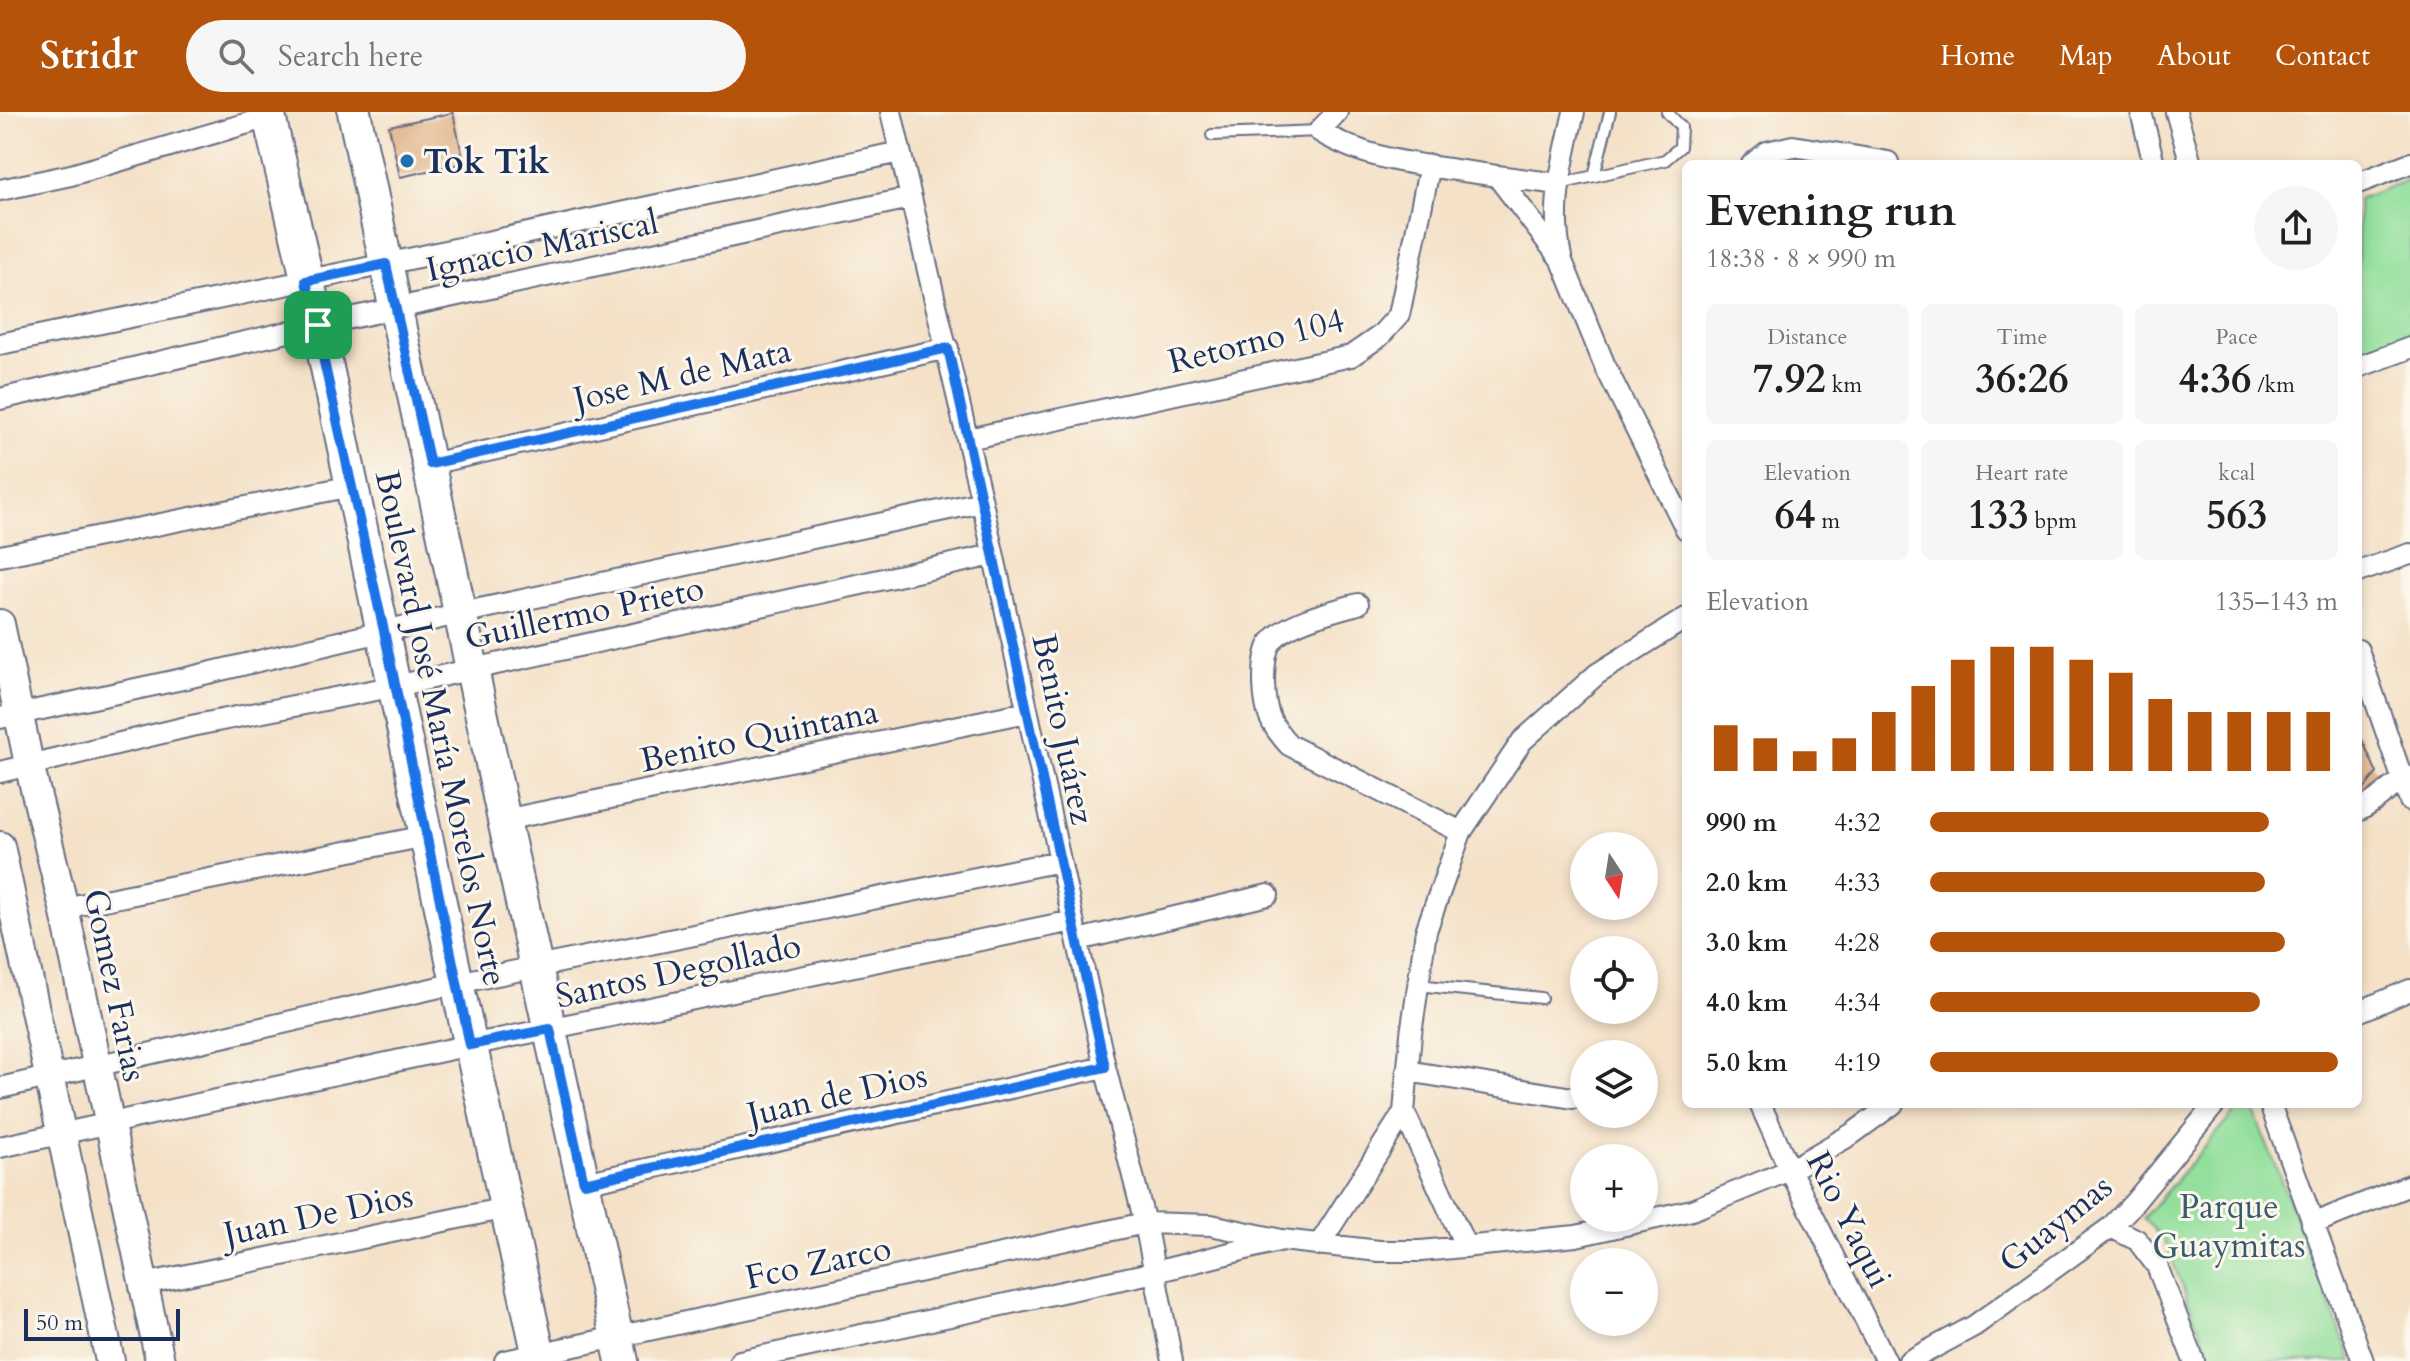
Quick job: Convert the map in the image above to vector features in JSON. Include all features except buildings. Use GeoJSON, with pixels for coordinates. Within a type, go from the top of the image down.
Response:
{"type":"FeatureCollection","features":[{"type":"Feature","properties":{"kind":"main road","name":"Boulevard José María Morelos Norte"},"geometry":{"type":"LineString","coordinates":[[355,112],[504,820],[620,1350]]}},
{"type":"Feature","properties":{"kind":"main road","name":"Boulevard José María Morelos Norte"},"geometry":{"type":"LineString","coordinates":[[268,115],[318,325],[470,1045],[540,1357]]}},
{"type":"Feature","properties":{"kind":"street","name":"Benito Juárez"},"geometry":{"type":"LineString","coordinates":[[891,112],[948,348],[1105,1067],[1145,1223],[1172,1361]]}},
{"type":"Feature","properties":{"kind":"street"},"geometry":{"type":"LineString","coordinates":[[1337,112],[1319,131],[1341,145],[1385,158],[1559,184]]}},
{"type":"Feature","properties":{"kind":"street"},"geometry":{"type":"LineString","coordinates":[[1574,112],[1559,184],[1555,231],[1562,261],[1605,366],[1682,521]]}},
{"type":"Feature","properties":{"kind":"street"},"geometry":{"type":"LineString","coordinates":[[2141,112],[2153,160]]}},
{"type":"Feature","properties":{"kind":"street"},"geometry":{"type":"LineString","coordinates":[[2176,112],[2190,160]]}},
{"type":"Feature","properties":{"kind":"street"},"geometry":{"type":"LineString","coordinates":[[0,190],[71,175],[268,115]]}},
{"type":"Feature","properties":{"kind":"street"},"geometry":{"type":"LineString","coordinates":[[1757,160],[1767,152],[1793,146],[1876,160]]}},
{"type":"Feature","properties":{"kind":"street","name":"Ignacio Mariscal"},"geometry":{"type":"LineString","coordinates":[[0,344],[900,152]]}},
{"type":"Feature","properties":{"kind":"street"},"geometry":{"type":"LineString","coordinates":[[2362,181],[2410,163]]}},
{"type":"Feature","properties":{"kind":"street","name":"Retorno 104"},"geometry":{"type":"LineString","coordinates":[[968,439],[1351,356],[1380,336],[1399,315],[1430,165]]}},
{"type":"Feature","properties":{"kind":"street"},"geometry":{"type":"LineString","coordinates":[[1497,176],[1562,261]]}},
{"type":"Feature","properties":{"kind":"street","name":"Ignacio Mariscal"},"geometry":{"type":"LineString","coordinates":[[0,399],[318,325],[910,198]]}},
{"type":"Feature","properties":{"kind":"street","name":"Jose M de Mata"},"geometry":{"type":"LineString","coordinates":[[430,464],[948,348]]}},
{"type":"Feature","properties":{"kind":"street"},"geometry":{"type":"LineString","coordinates":[[2362,366],[2410,348]]}},
{"type":"Feature","properties":{"kind":"street"},"geometry":{"type":"LineString","coordinates":[[0,556],[352,486]]}},
{"type":"Feature","properties":{"kind":"street","name":"Guillermo Prieto"},"geometry":{"type":"LineString","coordinates":[[9,716],[461,613],[982,502]]}},
{"type":"Feature","properties":{"kind":"street"},"geometry":{"type":"LineString","coordinates":[[2362,571],[2410,554]]}},
{"type":"Feature","properties":{"kind":"street","name":"Guillermo Prieto"},"geometry":{"type":"LineString","coordinates":[[0,772],[191,726],[396,686],[993,555]]}},
{"type":"Feature","properties":{"kind":"street"},"geometry":{"type":"LineString","coordinates":[[1358,604],[1304,619],[1272,640],[1264,667],[1265,704],[1272,727],[1289,745],[1461,832]]}},
{"type":"Feature","properties":{"kind":"street"},"geometry":{"type":"LineString","coordinates":[[1319,1245],[1404,1112],[1426,931],[1461,832],[1522,741],[1597,674],[1682,621]]}},
{"type":"Feature","properties":{"kind":"street","name":"Gomez Farias"},"geometry":{"type":"LineString","coordinates":[[0,624],[9,716],[29,764],[64,908],[160,1361]]}},
{"type":"Feature","properties":{"kind":"street"},"geometry":{"type":"LineString","coordinates":[[2362,661],[2406,778],[2410,801]]}},
{"type":"Feature","properties":{"kind":"street","name":"Benito Quintana"},"geometry":{"type":"LineString","coordinates":[[504,820],[1027,712]]}},
{"type":"Feature","properties":{"kind":"street"},"geometry":{"type":"LineString","coordinates":[[2362,809],[2406,778]]}},
{"type":"Feature","properties":{"kind":"street"},"geometry":{"type":"LineString","coordinates":[[64,908],[426,836]]}},
{"type":"Feature","properties":{"kind":"street"},"geometry":{"type":"LineString","coordinates":[[0,846],[110,1361]]}},
{"type":"Feature","properties":{"kind":"street","name":"Santos Degollado"},"geometry":{"type":"LineString","coordinates":[[0,1088],[536,966],[1060,861]]}},
{"type":"Feature","properties":{"kind":"street","name":"Santos Degollado"},"geometry":{"type":"LineString","coordinates":[[0,1147],[550,1029],[1268,895]]}},
{"type":"Feature","properties":{"kind":"street"},"geometry":{"type":"LineString","coordinates":[[2362,1010],[2410,990]]}},
{"type":"Feature","properties":{"kind":"street","name":"Juan de Dios"},"geometry":{"type":"LineString","coordinates":[[584,1183],[1105,1067]]}},
{"type":"Feature","properties":{"kind":"street"},"geometry":{"type":"LineString","coordinates":[[1407,1071],[1570,1098]]}},
{"type":"Feature","properties":{"kind":"street","name":"Rio Yaqui"},"geometry":{"type":"LineString","coordinates":[[1762,1108],[1886,1361]]}},
{"type":"Feature","properties":{"kind":"street","name":"Fco Zarco"},"geometry":{"type":"LineString","coordinates":[[505,1361],[620,1350],[1145,1223],[1211,1225],[1282,1240],[1379,1251],[1466,1247],[1576,1236],[1692,1210],[1790,1170],[1852,1134],[1888,1108]]}},
{"type":"Feature","properties":{"kind":"street","name":"Guaymas"},"geometry":{"type":"LineString","coordinates":[[1909,1361],[1974,1326],[2111,1227],[2212,1108]]}},
{"type":"Feature","properties":{"kind":"street"},"geometry":{"type":"LineString","coordinates":[[2271,1108],[2363,1361]]}},
{"type":"Feature","properties":{"kind":"street"},"geometry":{"type":"LineString","coordinates":[[1404,1112],[1466,1247]]}},
{"type":"Feature","properties":{"kind":"street"},"geometry":{"type":"LineString","coordinates":[[2312,1224],[2410,1185]]}},
{"type":"Feature","properties":{"kind":"street","name":"Juan De Dios"},"geometry":{"type":"LineString","coordinates":[[144,1284],[506,1208]]}},
{"type":"Feature","properties":{"kind":"street"},"geometry":{"type":"LineString","coordinates":[[2111,1227],[2137,1240],[2157,1266],[2194,1361]]}},
{"type":"Feature","properties":{"kind":"street"},"geometry":{"type":"LineString","coordinates":[[740,1361],[1155,1272],[1282,1240]]}},
{"type":"Feature","properties":{"kind":"lane"},"geometry":{"type":"LineString","coordinates":[[1594,176],[1610,112]]}},
{"type":"Feature","properties":{"kind":"lane"},"geometry":{"type":"LineString","coordinates":[[1559,184],[1665,160],[1680,147],[1681,127],[1667,112]]}},
{"type":"Feature","properties":{"kind":"lane"},"geometry":{"type":"LineString","coordinates":[[1212,135],[1319,131]]}},
{"type":"Feature","properties":{"kind":"lane"},"geometry":{"type":"LineString","coordinates":[[1418,985],[1541,998]]}},
{"type":"Feature","properties":{"kind":"green space"},"geometry":{"type":"Polygon","coordinates":[[[2410,179],[2410,338],[2362,355],[2362,197],[2410,179]]]}},
{"type":"Feature","properties":{"kind":"green space","name":"Parque Guaymitas"},"geometry":{"type":"Polygon","coordinates":[[[2239,1108],[2253,1108],[2352,1361],[2212,1361],[2164,1240],[2143,1218],[2239,1108]]]}},
{"type":"Feature","properties":{"kind":"place","name":"Tok Tik"},"geometry":{"type":"Point","coordinates":[407,161]}},
{"type":"Feature","properties":{"kind":"route"},"geometry":{"type":"LineString","coordinates":[[386,264],[430,464],[948,348],[1105,1067],[584,1183],[550,1029],[470,1045],[318,325],[306,281],[386,264]]}}]}
